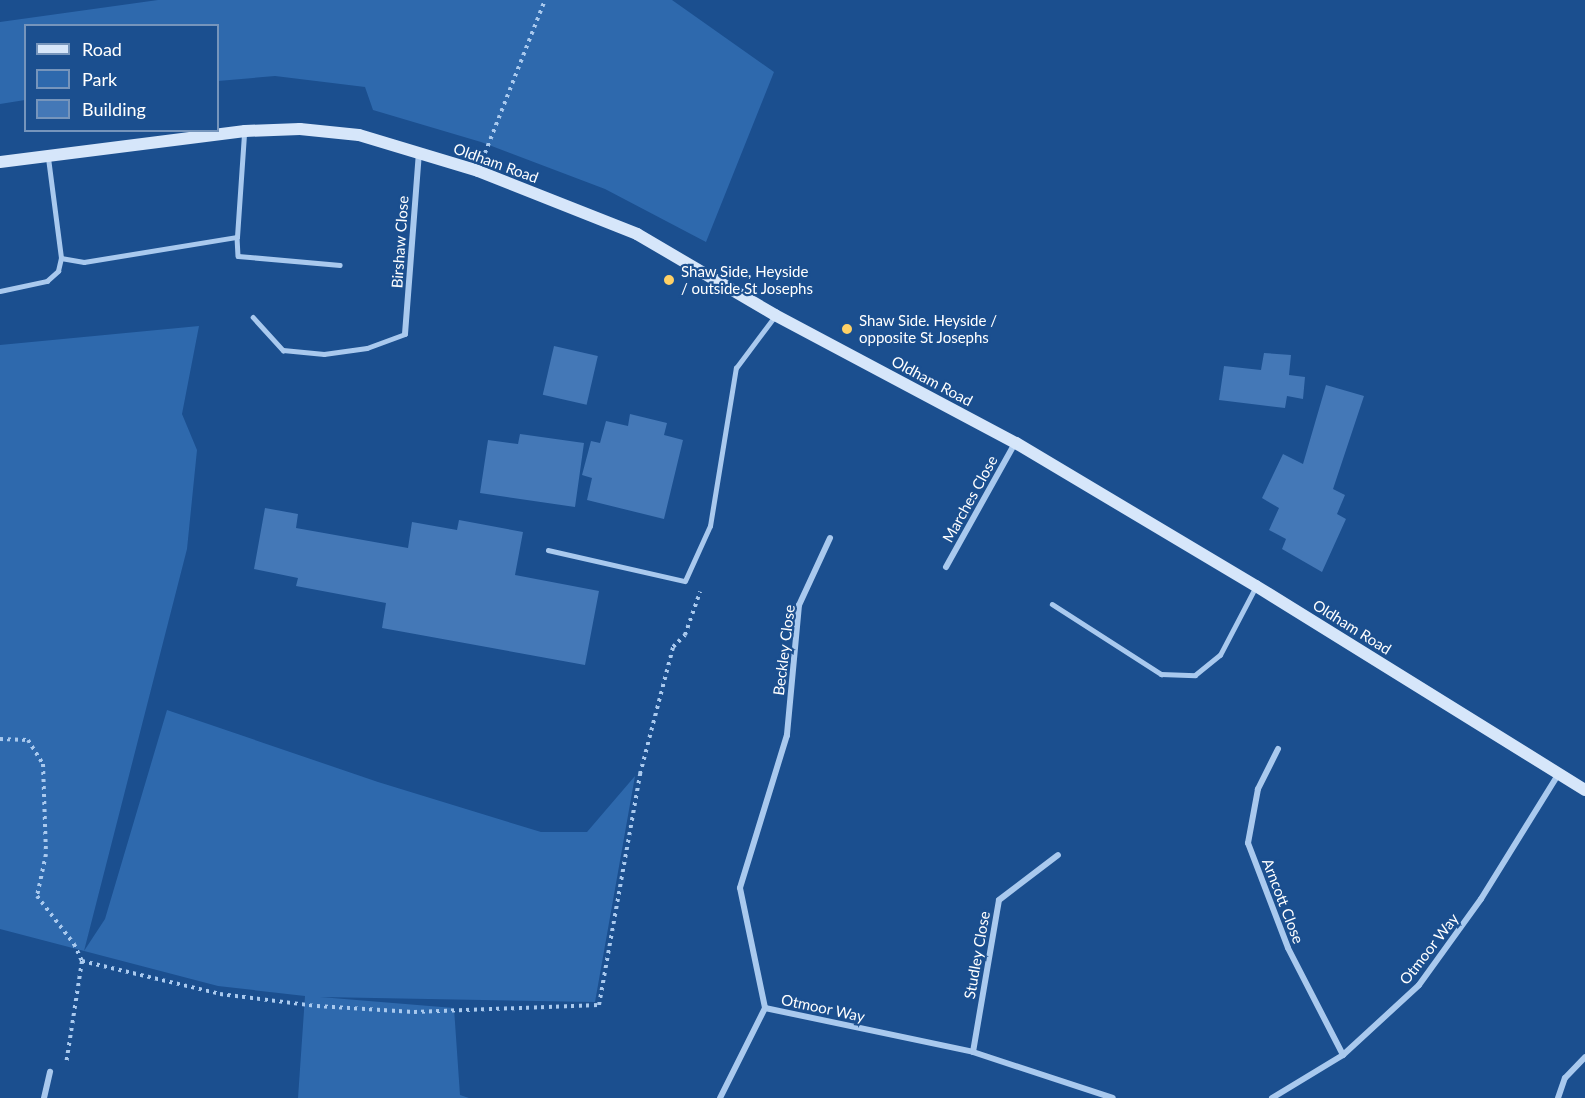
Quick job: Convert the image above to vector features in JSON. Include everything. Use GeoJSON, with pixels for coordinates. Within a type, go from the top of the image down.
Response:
{"type":"FeatureCollection","features":[{"type":"Feature","properties":{"kind":"main road","name":"Oldham Road"},"geometry":{"type":"LineString","coordinates":[[0,162],[245,131],[300,129],[359,135],[478,171],[637,234],[775,315],[1016,442],[1256,586],[1585,790]]}},
{"type":"Feature","properties":{"kind":"street","name":"Birshaw Close"},"geometry":{"type":"LineString","coordinates":[[405,334],[419,152]]}},
{"type":"Feature","properties":{"kind":"street","name":"Marches Close"},"geometry":{"type":"LineString","coordinates":[[946,567],[1016,442]]}},
{"type":"Feature","properties":{"kind":"street","name":"Beckley Close"},"geometry":{"type":"LineString","coordinates":[[787,735],[799,605],[830,538]]}},
{"type":"Feature","properties":{"kind":"street","name":"Otmoor Way"},"geometry":{"type":"LineString","coordinates":[[787,735],[740,888],[765,1008],[972,1052],[1113,1098]]}},
{"type":"Feature","properties":{"kind":"street","name":"Arncott Close"},"geometry":{"type":"LineString","coordinates":[[1278,749],[1258,789],[1248,843],[1288,948],[1343,1055]]}},
{"type":"Feature","properties":{"kind":"street","name":"Otmoor Way"},"geometry":{"type":"LineString","coordinates":[[1272,1098],[1343,1055],[1419,986],[1481,899],[1559,772]]}},
{"type":"Feature","properties":{"kind":"street","name":"Studley Close"},"geometry":{"type":"LineString","coordinates":[[972,1052],[999,900],[1058,855]]}},
{"type":"Feature","properties":{"kind":"street"},"geometry":{"type":"LineString","coordinates":[[720,1098],[765,1008]]}},
{"type":"Feature","properties":{"kind":"street"},"geometry":{"type":"LineString","coordinates":[[1558,1098],[1565,1078],[1585,1057]]}},
{"type":"Feature","properties":{"kind":"street"},"geometry":{"type":"LineString","coordinates":[[44,1098],[50,1072]]}},
{"type":"Feature","properties":{"kind":"lane"},"geometry":{"type":"LineString","coordinates":[[245,131],[237,237],[238,256],[340,265]]}},
{"type":"Feature","properties":{"kind":"lane"},"geometry":{"type":"LineString","coordinates":[[0,291],[47,281],[58,271],[61,258],[48,156]]}},
{"type":"Feature","properties":{"kind":"lane"},"geometry":{"type":"LineString","coordinates":[[61,258],[84,262],[237,237]]}},
{"type":"Feature","properties":{"kind":"lane"},"geometry":{"type":"LineString","coordinates":[[548,550],[685,581],[710,526],[736,368],[775,315]]}},
{"type":"Feature","properties":{"kind":"lane"},"geometry":{"type":"LineString","coordinates":[[253,316],[283,350],[324,354],[367,348],[405,334]]}},
{"type":"Feature","properties":{"kind":"lane"},"geometry":{"type":"LineString","coordinates":[[1052,604],[1161,674],[1195,675],[1220,655],[1256,586]]}},
{"type":"Feature","properties":{"kind":"path"},"geometry":{"type":"LineString","coordinates":[[478,171],[545,0]]}},
{"type":"Feature","properties":{"kind":"path"},"geometry":{"type":"LineString","coordinates":[[82,961],[220,994],[317,1006],[414,1012],[599,1005],[640,774],[673,647],[685,635],[700,590]]}},
{"type":"Feature","properties":{"kind":"path"},"geometry":{"type":"LineString","coordinates":[[0,739],[28,740],[43,764],[46,854],[37,896],[74,944],[82,961],[63,1077],[50,1072]]}},
{"type":"Feature","properties":{"kind":"green space"},"geometry":{"type":"Polygon","coordinates":[[[158,0],[672,0],[774,72],[706,242],[605,189],[481,142],[373,110],[365,87],[275,76],[219,81],[219,24],[24,24],[24,100],[0,104],[0,22],[158,0]]]}},
{"type":"Feature","properties":{"kind":"green space"},"geometry":{"type":"Polygon","coordinates":[[[199,326],[182,414],[197,450],[187,549],[84,951],[0,929],[0,345],[199,326]]]}},
{"type":"Feature","properties":{"kind":"green space"},"geometry":{"type":"Polygon","coordinates":[[[167,710],[378,782],[541,832],[587,832],[635,776],[595,1002],[320,997],[454,1008],[460,1095],[469,1098],[298,1098],[305,996],[218,986],[84,951],[105,919],[167,710]]]}},
{"type":"Feature","properties":{"kind":"building"},"geometry":{"type":"Polygon","coordinates":[[[554,346],[598,356],[587,405],[543,395],[554,346]]]}},
{"type":"Feature","properties":{"kind":"building"},"geometry":{"type":"Polygon","coordinates":[[[1264,353],[1291,355],[1289,375],[1305,377],[1303,399],[1287,396],[1285,408],[1219,400],[1224,366],[1261,370],[1264,353]]]}},
{"type":"Feature","properties":{"kind":"building"},"geometry":{"type":"Polygon","coordinates":[[[1326,385],[1364,396],[1333,489],[1345,495],[1337,514],[1346,519],[1322,572],[1282,549],[1286,539],[1269,530],[1279,508],[1262,498],[1283,454],[1303,464],[1326,385]]]}},
{"type":"Feature","properties":{"kind":"building"},"geometry":{"type":"Polygon","coordinates":[[[630,414],[667,423],[664,435],[683,440],[664,519],[587,500],[592,478],[582,475],[591,441],[600,443],[606,421],[628,426],[630,414]]]}},
{"type":"Feature","properties":{"kind":"building"},"geometry":{"type":"Polygon","coordinates":[[[520,434],[584,443],[575,507],[480,493],[488,440],[518,444],[520,434]]]}},
{"type":"Feature","properties":{"kind":"building"},"geometry":{"type":"Polygon","coordinates":[[[265,508],[298,514],[296,528],[408,548],[412,522],[457,530],[459,520],[523,532],[515,575],[599,591],[585,665],[382,628],[386,603],[296,586],[298,578],[254,569],[265,508]]]}},
{"type":"Feature","properties":{"kind":"place","name":"Shaw Side, Heyside / outside St Josephs"},"geometry":{"type":"Point","coordinates":[669,280]}},
{"type":"Feature","properties":{"kind":"place","name":"Shaw Side. Heyside / opposite St Josephs"},"geometry":{"type":"Point","coordinates":[847,329]}}]}
